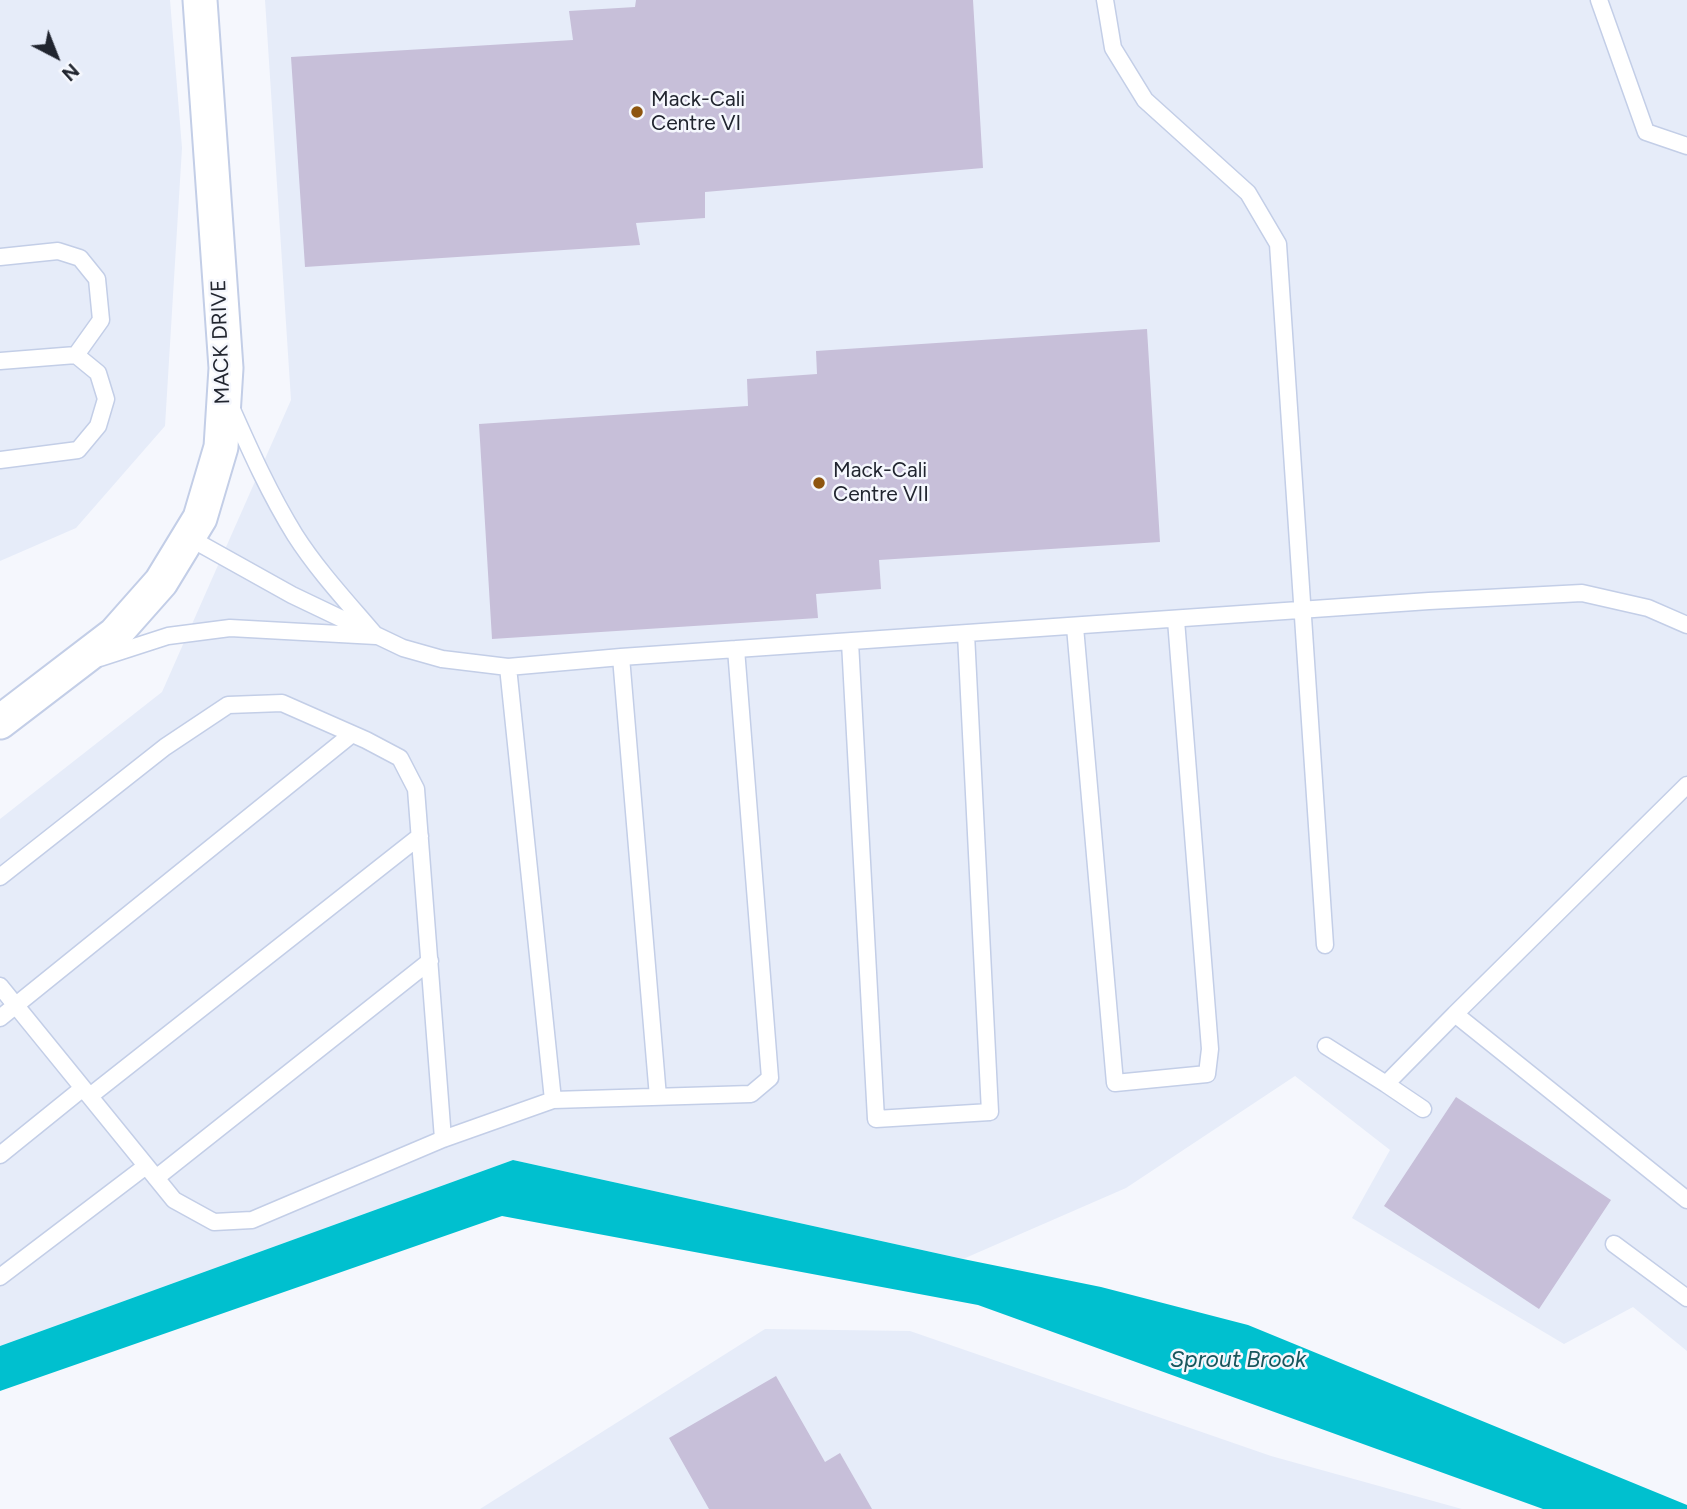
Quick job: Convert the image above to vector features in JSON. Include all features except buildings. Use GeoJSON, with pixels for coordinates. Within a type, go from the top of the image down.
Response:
{"type":"FeatureCollection","features":[{"type":"Feature","properties":{"kind":"street","name":"MACK DRIVE"},"geometry":{"type":"LineString","coordinates":[[0,722],[115,634],[160,582],[200,518],[221,447],[226,368],[200,0]]}},
{"type":"Feature","properties":{"kind":"lane"},"geometry":{"type":"LineString","coordinates":[[1105,0],[1113,48],[1145,100],[1248,193],[1278,244],[1325,945]]}},
{"type":"Feature","properties":{"kind":"lane"},"geometry":{"type":"LineString","coordinates":[[1599,0],[1646,132],[1687,146]]}},
{"type":"Feature","properties":{"kind":"lane"},"geometry":{"type":"LineString","coordinates":[[0,257],[58,251],[79,258],[97,279],[101,320],[76,355]]}},
{"type":"Feature","properties":{"kind":"lane"},"geometry":{"type":"LineString","coordinates":[[0,361],[76,355],[98,373],[106,399],[98,426],[78,450],[0,460]]}},
{"type":"Feature","properties":{"kind":"lane"},"geometry":{"type":"LineString","coordinates":[[224,391],[261,476],[296,537],[376,636]]}},
{"type":"Feature","properties":{"kind":"lane"},"geometry":{"type":"LineString","coordinates":[[188,537],[292,595],[403,648],[442,659],[508,667],[1429,601],[1582,593],[1648,608],[1687,625]]}},
{"type":"Feature","properties":{"kind":"lane"},"geometry":{"type":"LineString","coordinates":[[1075,626],[1115,1083],[1207,1074],[1210,1049],[1176,620]]}},
{"type":"Feature","properties":{"kind":"lane"},"geometry":{"type":"LineString","coordinates":[[68,669],[168,636],[230,628],[376,636]]}},
{"type":"Feature","properties":{"kind":"lane"},"geometry":{"type":"LineString","coordinates":[[850,642],[876,1119],[978,1113],[990,1112],[966,634]]}},
{"type":"Feature","properties":{"kind":"lane"},"geometry":{"type":"LineString","coordinates":[[0,986],[174,1200],[214,1222],[253,1220],[443,1139],[553,1100],[751,1094],[770,1078],[736,649]]}},
{"type":"Feature","properties":{"kind":"lane"},"geometry":{"type":"LineString","coordinates":[[621,657],[658,1097]]}},
{"type":"Feature","properties":{"kind":"lane"},"geometry":{"type":"LineString","coordinates":[[508,667],[553,1100]]}},
{"type":"Feature","properties":{"kind":"lane"},"geometry":{"type":"LineString","coordinates":[[0,877],[165,747],[228,705],[282,703],[400,758],[416,789],[443,1139]]}},
{"type":"Feature","properties":{"kind":"lane"},"geometry":{"type":"LineString","coordinates":[[0,1018],[352,734]]}},
{"type":"Feature","properties":{"kind":"lane"},"geometry":{"type":"LineString","coordinates":[[1387,1084],[1687,785]]}},
{"type":"Feature","properties":{"kind":"lane"},"geometry":{"type":"LineString","coordinates":[[0,1155],[420,836]]}},
{"type":"Feature","properties":{"kind":"lane"},"geometry":{"type":"LineString","coordinates":[[0,1277],[151,1172],[430,961]]}},
{"type":"Feature","properties":{"kind":"lane"},"geometry":{"type":"LineString","coordinates":[[1455,1014],[1687,1200]]}},
{"type":"Feature","properties":{"kind":"lane"},"geometry":{"type":"LineString","coordinates":[[1326,1046],[1423,1109]]}},
{"type":"Feature","properties":{"kind":"lane"},"geometry":{"type":"LineString","coordinates":[[1614,1244],[1687,1298]]}},
{"type":"Feature","properties":{"kind":"shaded area"},"geometry":{"type":"Polygon","coordinates":[[[0,0],[170,0],[182,148],[165,426],[76,528],[0,561],[0,0]]]}},
{"type":"Feature","properties":{"kind":"shaded area"},"geometry":{"type":"Polygon","coordinates":[[[265,0],[1687,0],[1687,1351],[1633,1307],[1564,1344],[1352,1218],[1390,1150],[1295,1076],[1126,1188],[963,1259],[513,1160],[0,1346],[0,819],[162,692],[291,400],[265,0]]]}},
{"type":"Feature","properties":{"kind":"shaded area"},"geometry":{"type":"Polygon","coordinates":[[[765,1329],[910,1331],[1271,1456],[1462,1509],[480,1509],[765,1329]]]}},
{"type":"Feature","properties":{"kind":"water","name":"Sprout Brook"},"geometry":{"type":"Polygon","coordinates":[[[513,1160],[1101,1287],[1248,1325],[1687,1505],[1687,1509],[1543,1509],[978,1305],[502,1216],[0,1391],[0,1346],[513,1160]]]}},
{"type":"Feature","properties":{"kind":"place","name":"Mack-Cali Centre VI"},"geometry":{"type":"Point","coordinates":[637,112]}},
{"type":"Feature","properties":{"kind":"place","name":"Mack-Cali Centre VII"},"geometry":{"type":"Point","coordinates":[819,483]}}]}
